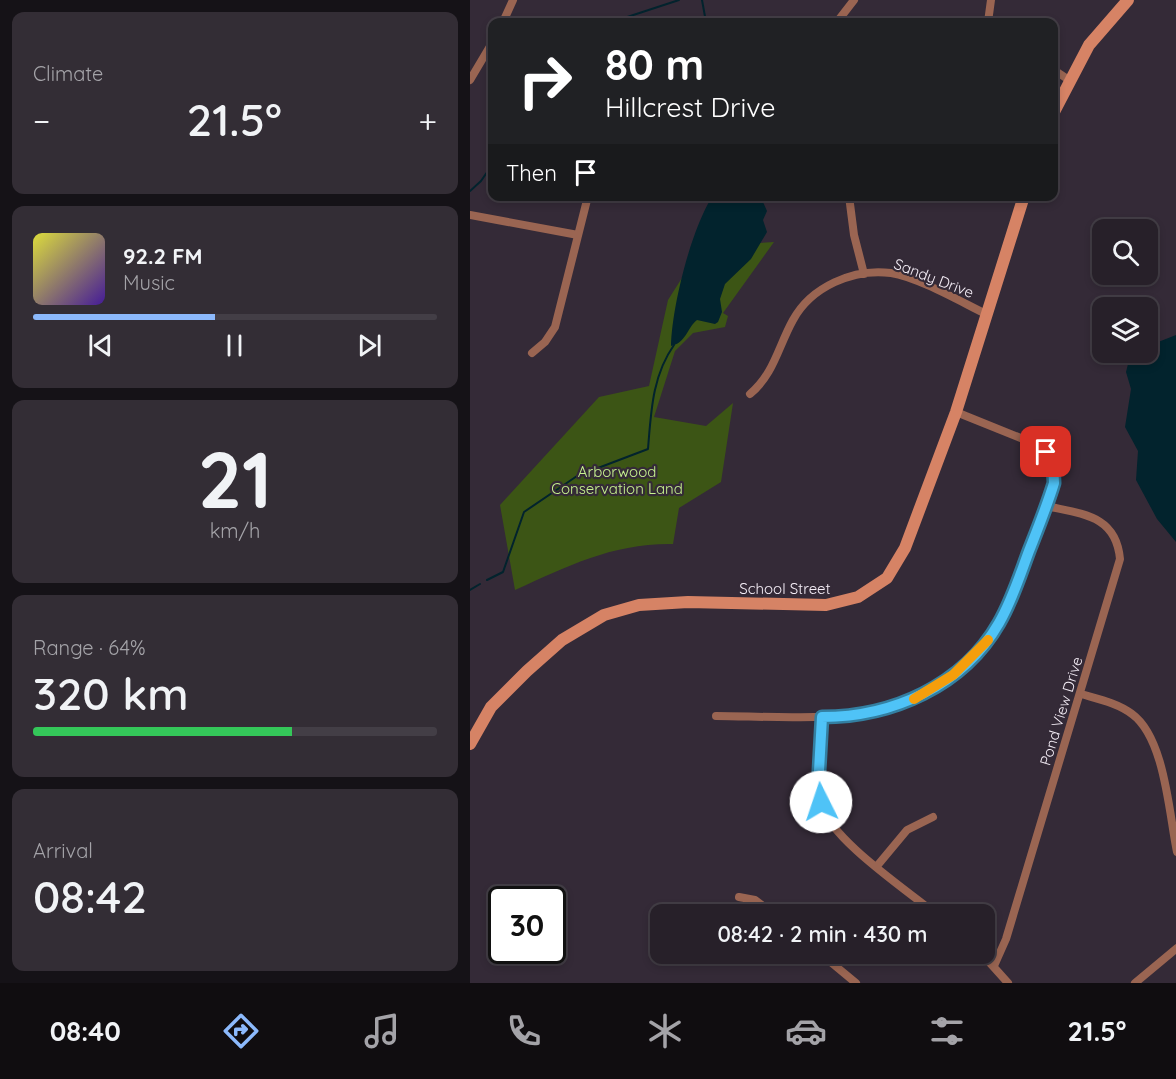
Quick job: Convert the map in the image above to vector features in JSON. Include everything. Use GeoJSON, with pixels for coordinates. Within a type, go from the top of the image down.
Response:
{"type":"FeatureCollection","features":[{"type":"Feature","properties":{"kind":"street"},"geometry":{"type":"LineString","coordinates":[[505,18],[513,0]]}},
{"type":"Feature","properties":{"kind":"street"},"geometry":{"type":"LineString","coordinates":[[840,18],[854,0]]}},
{"type":"Feature","properties":{"kind":"street"},"geometry":{"type":"LineString","coordinates":[[989,18],[991,0]]}},
{"type":"Feature","properties":{"kind":"street"},"geometry":{"type":"LineString","coordinates":[[1058,103],[1089,45],[1128,0]]}},
{"type":"Feature","properties":{"kind":"street"},"geometry":{"type":"LineString","coordinates":[[470,80],[488,50]]}},
{"type":"Feature","properties":{"kind":"street"},"geometry":{"type":"LineString","coordinates":[[1058,73],[1069,80]]}},
{"type":"Feature","properties":{"kind":"street"},"geometry":{"type":"LineString","coordinates":[[532,353],[545,342],[555,327],[587,201]]}},
{"type":"Feature","properties":{"kind":"street"},"geometry":{"type":"LineString","coordinates":[[850,201],[854,235],[864,274]]}},
{"type":"Feature","properties":{"kind":"street","name":"School Street"},"geometry":{"type":"LineString","coordinates":[[470,744],[491,707],[527,671],[562,640],[604,615],[639,605],[688,602],[826,605],[869,592],[887,578],[899,560],[956,412],[1022,201]]}},
{"type":"Feature","properties":{"kind":"street"},"geometry":{"type":"LineString","coordinates":[[470,215],[578,235]]}},
{"type":"Feature","properties":{"kind":"street","name":"Sandy Drive"},"geometry":{"type":"LineString","coordinates":[[749,394],[762,384],[772,370],[788,328],[804,304],[825,287],[841,279],[864,274],[893,273],[988,315]]}},
{"type":"Feature","properties":{"kind":"street"},"geometry":{"type":"LineString","coordinates":[[716,716],[822,717],[861,714],[900,705],[927,692],[963,667],[986,642],[1000,622],[1046,506],[1054,483],[1055,472],[1046,452],[1032,441],[956,412]]}},
{"type":"Feature","properties":{"kind":"street","name":"Pond View Drive"},"geometry":{"type":"LineString","coordinates":[[994,966],[1006,939],[1119,568],[1119,551],[1114,535],[1103,523],[1082,514],[1046,506]]}},
{"type":"Feature","properties":{"kind":"street"},"geometry":{"type":"LineString","coordinates":[[1081,694],[1127,710],[1147,729],[1157,751],[1174,826],[1176,852]]}},
{"type":"Feature","properties":{"kind":"street"},"geometry":{"type":"LineString","coordinates":[[822,717],[819,781],[824,811],[838,832],[923,904]]}},
{"type":"Feature","properties":{"kind":"street"},"geometry":{"type":"LineString","coordinates":[[877,866],[907,830],[933,818]]}},
{"type":"Feature","properties":{"kind":"street"},"geometry":{"type":"LineString","coordinates":[[739,897],[755,900],[760,904]]}},
{"type":"Feature","properties":{"kind":"street"},"geometry":{"type":"LineString","coordinates":[[1135,983],[1176,948]]}},
{"type":"Feature","properties":{"kind":"street"},"geometry":{"type":"LineString","coordinates":[[833,964],[856,983]]}},
{"type":"Feature","properties":{"kind":"street"},"geometry":{"type":"LineString","coordinates":[[994,966],[1008,983]]}},
{"type":"Feature","properties":{"kind":"green space","name":"Arborwood Conservation Land"},"geometry":{"type":"Polygon","coordinates":[[[720,218],[759,243],[774,242],[723,313],[728,316],[725,327],[693,333],[675,351],[654,417],[706,426],[733,403],[721,482],[679,508],[673,544],[630,547],[611,552],[572,565],[515,590],[500,505],[599,397],[649,386],[668,300],[720,218]]]}},
{"type":"Feature","properties":{"kind":"water"},"geometry":{"type":"Polygon","coordinates":[[[710,201],[763,202],[767,211],[763,220],[767,232],[751,259],[725,284],[720,299],[722,312],[718,322],[715,324],[697,320],[680,342],[671,346],[675,310],[684,269],[704,211],[710,201]]]}},
{"type":"Feature","properties":{"kind":"water"},"geometry":{"type":"Polygon","coordinates":[[[1176,335],[1176,542],[1157,519],[1136,480],[1138,451],[1125,427],[1131,389],[1126,372],[1128,364],[1158,363],[1158,342],[1176,335]]]}},
{"type":"Feature","properties":{"kind":"waterway"},"geometry":{"type":"LineString","coordinates":[[624,18],[679,0]]}},
{"type":"Feature","properties":{"kind":"waterway"},"geometry":{"type":"LineString","coordinates":[[702,0],[705,18]]}},
{"type":"Feature","properties":{"kind":"waterway"},"geometry":{"type":"LineString","coordinates":[[470,191],[488,171]]}},
{"type":"Feature","properties":{"kind":"waterway"},"geometry":{"type":"LineString","coordinates":[[487,580],[503,572],[524,512],[577,476],[648,449],[657,382],[674,345]]}},
{"type":"Feature","properties":{"kind":"waterway"},"geometry":{"type":"LineString","coordinates":[[470,590],[480,584]]}},
{"type":"Feature","properties":{"kind":"slow traffic"},"geometry":{"type":"LineString","coordinates":[[914,699],[953,675],[988,640]]}},
{"type":"Feature","properties":{"kind":"route"},"geometry":{"type":"LineString","coordinates":[[821,802],[819,771],[822,717],[869,713],[914,699],[942,683],[963,667],[993,633],[1011,597],[1051,494],[1055,472],[1046,452]]}}]}
